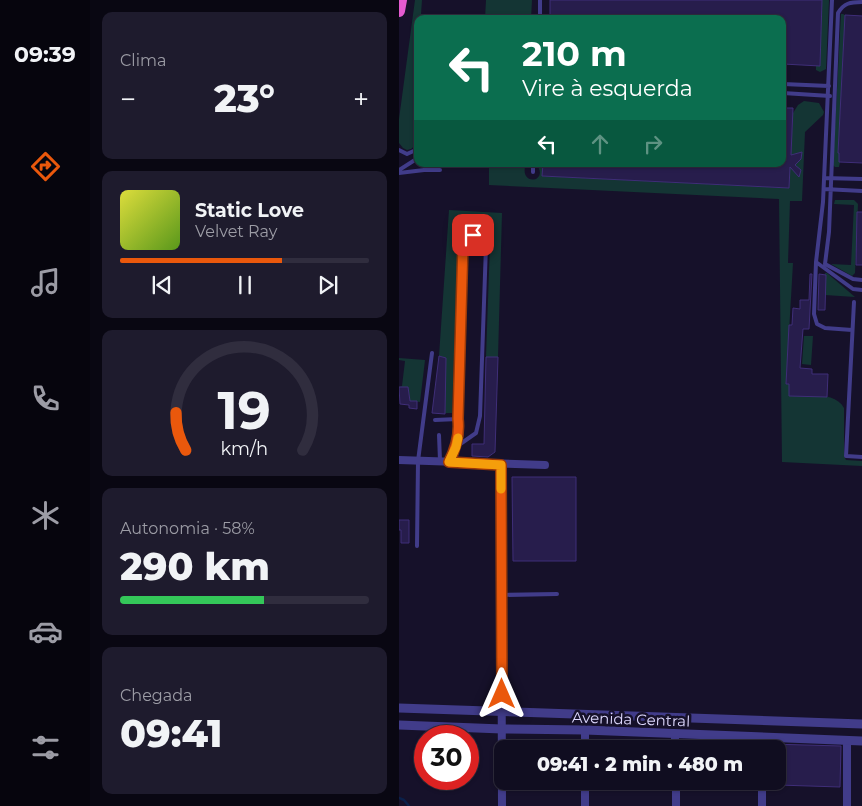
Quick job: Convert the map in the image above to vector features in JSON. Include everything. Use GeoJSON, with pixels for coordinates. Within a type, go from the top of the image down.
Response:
{"type":"FeatureCollection","features":[{"type":"Feature","properties":{"kind":"highway"},"geometry":{"type":"LineString","coordinates":[[399,11],[401,0]]}},
{"type":"Feature","properties":{"kind":"street"},"geometry":{"type":"LineString","coordinates":[[399,460],[545,466]]}},
{"type":"Feature","properties":{"kind":"street"},"geometry":{"type":"LineString","coordinates":[[501,465],[502,806]]}},
{"type":"Feature","properties":{"kind":"street","name":"Avenida Central"},"geometry":{"type":"LineString","coordinates":[[399,708],[862,724]]}},
{"type":"Feature","properties":{"kind":"street","name":"Avenida Central"},"geometry":{"type":"LineString","coordinates":[[399,725],[862,741]]}},
{"type":"Feature","properties":{"kind":"street"},"geometry":{"type":"LineString","coordinates":[[585,730],[585,740]]}},
{"type":"Feature","properties":{"kind":"street"},"geometry":{"type":"LineString","coordinates":[[675,734],[675,740]]}},
{"type":"Feature","properties":{"kind":"street"},"geometry":{"type":"LineString","coordinates":[[847,741],[847,806]]}},
{"type":"Feature","properties":{"kind":"street"},"geometry":{"type":"LineString","coordinates":[[585,790],[585,806]]}},
{"type":"Feature","properties":{"kind":"street"},"geometry":{"type":"LineString","coordinates":[[676,790],[676,806]]}},
{"type":"Feature","properties":{"kind":"street"},"geometry":{"type":"LineString","coordinates":[[762,790],[762,806]]}},
{"type":"Feature","properties":{"kind":"lane"},"geometry":{"type":"LineString","coordinates":[[540,15],[541,0]]}},
{"type":"Feature","properties":{"kind":"lane"},"geometry":{"type":"LineString","coordinates":[[832,0],[824,189],[816,262],[814,314],[817,324],[825,328],[852,330]]}},
{"type":"Feature","properties":{"kind":"lane"},"geometry":{"type":"LineString","coordinates":[[840,0],[843,5]]}},
{"type":"Feature","properties":{"kind":"lane"},"geometry":{"type":"LineString","coordinates":[[862,2],[852,2],[843,5],[838,13],[829,232],[825,264],[853,279],[862,280]]}},
{"type":"Feature","properties":{"kind":"lane"},"geometry":{"type":"LineString","coordinates":[[786,84],[834,86]]}},
{"type":"Feature","properties":{"kind":"lane"},"geometry":{"type":"LineString","coordinates":[[786,93],[834,96]]}},
{"type":"Feature","properties":{"kind":"lane"},"geometry":{"type":"LineString","coordinates":[[399,150],[407,154],[414,151]]}},
{"type":"Feature","properties":{"kind":"lane"},"geometry":{"type":"LineString","coordinates":[[399,171],[414,161]]}},
{"type":"Feature","properties":{"kind":"lane"},"geometry":{"type":"LineString","coordinates":[[533,167],[533,172]]}},
{"type":"Feature","properties":{"kind":"lane"},"geometry":{"type":"LineString","coordinates":[[399,171],[440,170]]}},
{"type":"Feature","properties":{"kind":"lane"},"geometry":{"type":"LineString","coordinates":[[824,178],[862,179]]}},
{"type":"Feature","properties":{"kind":"lane"},"geometry":{"type":"LineString","coordinates":[[824,189],[862,191]]}},
{"type":"Feature","properties":{"kind":"lane"},"geometry":{"type":"LineString","coordinates":[[449,462],[456,447],[460,430],[458,419],[463,243],[468,236],[479,235],[484,240],[486,246],[480,416],[476,433],[456,447]]}},
{"type":"Feature","properties":{"kind":"lane"},"geometry":{"type":"LineString","coordinates":[[816,262],[853,289],[862,290]]}},
{"type":"Feature","properties":{"kind":"lane"},"geometry":{"type":"LineString","coordinates":[[854,302],[846,456],[862,456]]}},
{"type":"Feature","properties":{"kind":"lane"},"geometry":{"type":"LineString","coordinates":[[417,546],[418,461],[432,353]]}},
{"type":"Feature","properties":{"kind":"lane"},"geometry":{"type":"LineString","coordinates":[[435,420],[458,419]]}},
{"type":"Feature","properties":{"kind":"lane"},"geometry":{"type":"LineString","coordinates":[[439,435],[439,462]]}},
{"type":"Feature","properties":{"kind":"lane"},"geometry":{"type":"LineString","coordinates":[[501,595],[557,594]]}},
{"type":"Feature","properties":{"kind":"green space"},"geometry":{"type":"Polygon","coordinates":[[[415,0],[422,0],[421,14],[440,14],[414,15],[414,146],[411,149],[403,148],[399,143],[399,119],[415,0]]]}},
{"type":"Feature","properties":{"kind":"green space"},"geometry":{"type":"Polygon","coordinates":[[[486,0],[532,0],[531,15],[485,15],[486,0]]]}},
{"type":"Feature","properties":{"kind":"green space"},"geometry":{"type":"Polygon","coordinates":[[[822,0],[829,0],[826,69],[820,72],[816,70],[816,66],[820,65],[822,0]]]}},
{"type":"Feature","properties":{"kind":"green space"},"geometry":{"type":"Polygon","coordinates":[[[841,14],[845,15],[838,152],[840,162],[839,167],[835,167],[833,165],[841,14]]]}},
{"type":"Feature","properties":{"kind":"green space"},"geometry":{"type":"Polygon","coordinates":[[[804,101],[819,103],[824,112],[805,132],[802,201],[790,201],[788,263],[793,263],[786,384],[789,384],[789,396],[820,396],[834,399],[840,403],[844,408],[844,456],[846,460],[862,461],[862,466],[782,462],[779,199],[489,185],[489,167],[525,167],[527,177],[534,179],[538,178],[540,174],[538,167],[543,167],[542,176],[789,188],[793,113],[798,105],[804,101]]]}},
{"type":"Feature","properties":{"kind":"green space"},"geometry":{"type":"Polygon","coordinates":[[[835,200],[854,200],[858,204],[855,273],[852,276],[831,264],[851,265],[854,205],[834,204],[835,200]]]}},
{"type":"Feature","properties":{"kind":"green space"},"geometry":{"type":"Polygon","coordinates":[[[449,210],[502,213],[498,357],[486,357],[490,243],[487,230],[476,224],[470,225],[463,227],[458,237],[452,413],[445,413],[446,358],[439,356],[449,210]]]}},
{"type":"Feature","properties":{"kind":"green space"},"geometry":{"type":"Polygon","coordinates":[[[825,273],[827,273],[855,297],[825,295],[825,273]]]}},
{"type":"Feature","properties":{"kind":"green space"},"geometry":{"type":"Polygon","coordinates":[[[804,336],[813,336],[811,365],[802,364],[804,336]]]}},
{"type":"Feature","properties":{"kind":"green space"},"geometry":{"type":"Polygon","coordinates":[[[399,358],[425,360],[420,402],[409,401],[408,387],[399,387],[402,386],[405,361],[399,360],[399,358]]]}},
{"type":"Feature","properties":{"kind":"building"},"geometry":{"type":"Polygon","coordinates":[[[550,0],[822,0],[820,66],[786,64],[786,15],[550,15],[550,0]]]}},
{"type":"Feature","properties":{"kind":"building"},"geometry":{"type":"Polygon","coordinates":[[[845,15],[863,16],[863,163],[839,162],[845,15]]]}},
{"type":"Feature","properties":{"kind":"building"},"geometry":{"type":"Polygon","coordinates":[[[786,108],[793,108],[791,155],[802,152],[801,159],[795,165],[801,170],[799,177],[790,167],[789,188],[542,176],[543,167],[786,167],[786,108]]]}},
{"type":"Feature","properties":{"kind":"building"},"geometry":{"type":"Polygon","coordinates":[[[857,212],[863,212],[863,265],[856,265],[857,212]]]}},
{"type":"Feature","properties":{"kind":"building"},"geometry":{"type":"Polygon","coordinates":[[[810,274],[812,274],[809,329],[803,329],[800,368],[812,369],[812,374],[828,374],[827,397],[789,396],[789,384],[786,384],[789,325],[792,325],[793,308],[800,309],[800,300],[809,300],[810,274]]]}},
{"type":"Feature","properties":{"kind":"building"},"geometry":{"type":"Polygon","coordinates":[[[819,274],[826,275],[825,310],[818,310],[819,274]]]}},
{"type":"Feature","properties":{"kind":"building"},"geometry":{"type":"Polygon","coordinates":[[[439,356],[446,358],[445,414],[432,413],[439,356]]]}},
{"type":"Feature","properties":{"kind":"building"},"geometry":{"type":"Polygon","coordinates":[[[486,357],[498,357],[495,452],[488,457],[472,456],[472,444],[484,444],[486,357]]]}},
{"type":"Feature","properties":{"kind":"building"},"geometry":{"type":"Polygon","coordinates":[[[399,387],[408,387],[410,401],[417,401],[417,409],[409,408],[409,405],[400,404],[399,387]]]}},
{"type":"Feature","properties":{"kind":"building"},"geometry":{"type":"Polygon","coordinates":[[[512,477],[576,477],[576,561],[513,561],[512,477]]]}},
{"type":"Feature","properties":{"kind":"building"},"geometry":{"type":"Polygon","coordinates":[[[399,520],[409,520],[409,543],[401,543],[399,520]]]}},
{"type":"Feature","properties":{"kind":"building"},"geometry":{"type":"Polygon","coordinates":[[[786,744],[841,746],[840,787],[786,785],[786,744]]]}},
{"type":"Feature","properties":{"kind":"waterway"},"geometry":{"type":"LineString","coordinates":[[399,798],[404,800],[409,806]]}},
{"type":"Feature","properties":{"kind":"slow traffic"},"geometry":{"type":"LineString","coordinates":[[458,438],[449,462],[501,465],[501,489]]}},
{"type":"Feature","properties":{"kind":"route"},"geometry":{"type":"LineString","coordinates":[[473,235],[468,236],[463,243],[458,419],[460,430],[456,447],[449,462],[501,465],[502,694]]}}]}
